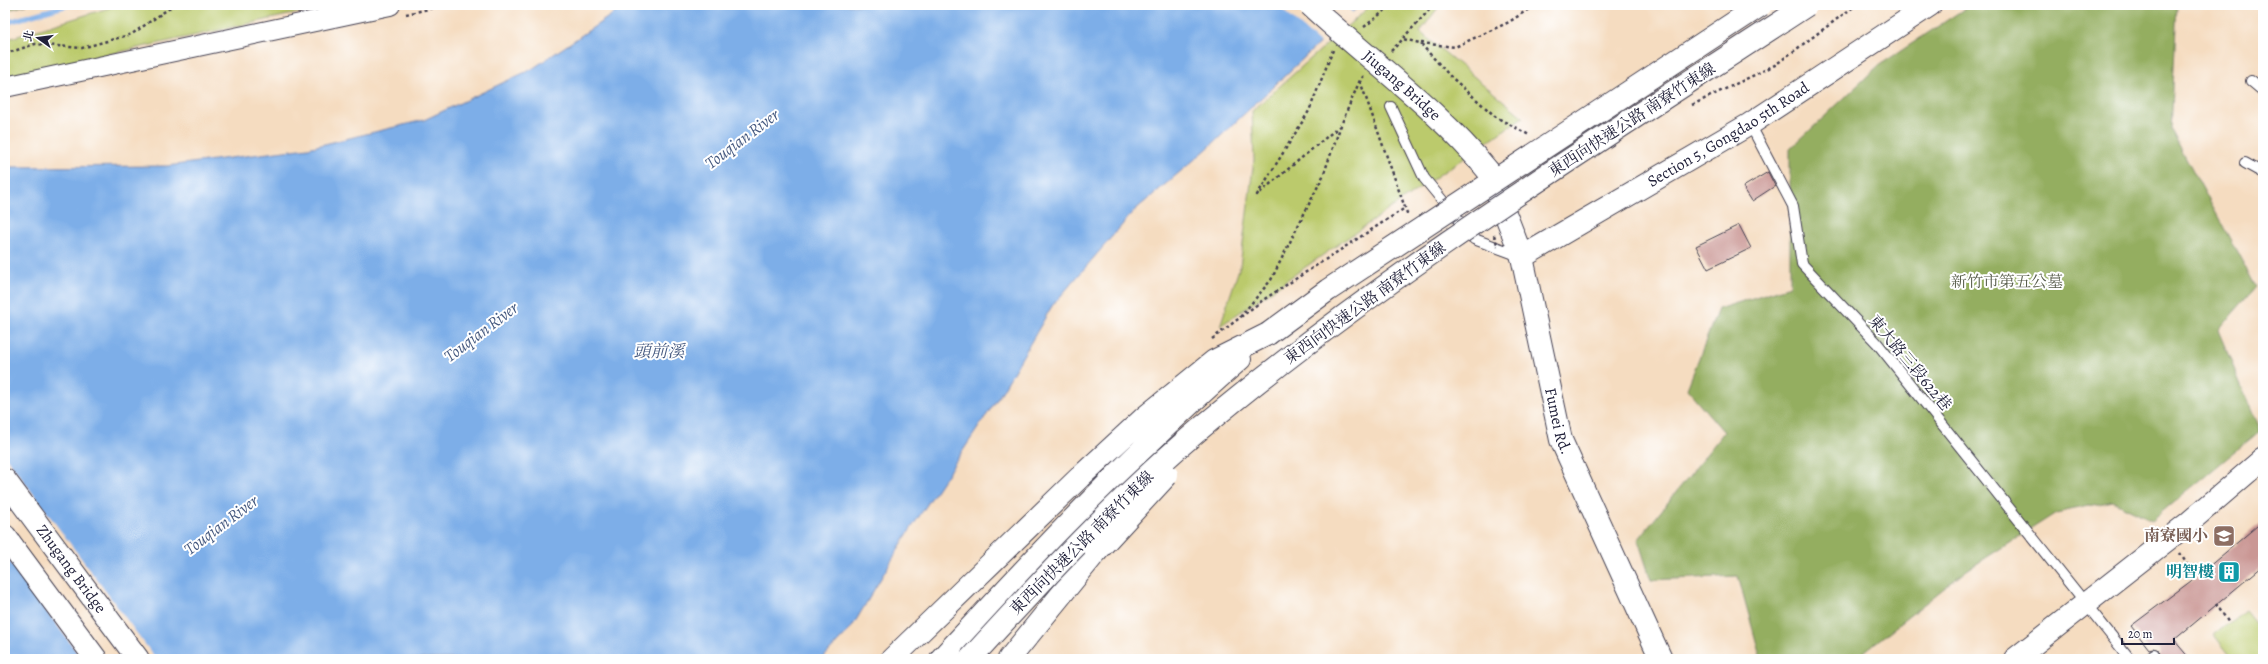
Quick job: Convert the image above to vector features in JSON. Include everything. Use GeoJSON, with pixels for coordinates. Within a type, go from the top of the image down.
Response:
{"type":"FeatureCollection","features":[{"type":"Feature","properties":{"kind":"main road","name":"Jiugang Bridge"},"geometry":{"type":"LineString","coordinates":[[1310,5],[1353,46],[1428,107],[1459,136],[1489,172]]}},
{"type":"Feature","properties":{"kind":"main road","name":"東西向快速公路 南寮竹東線"},"geometry":{"type":"LineString","coordinates":[[941,659],[1072,518],[1183,408],[1268,334],[1328,290],[1761,5]]}},
{"type":"Feature","properties":{"kind":"main road","name":"東西向快速公路 南寮竹東線"},"geometry":{"type":"LineString","coordinates":[[970,659],[1121,500],[1200,430],[1285,360],[1434,252],[1807,5]]}},
{"type":"Feature","properties":{"kind":"main road","name":"Section 5, Gongdao 5th Road"},"geometry":{"type":"LineString","coordinates":[[1522,257],[1750,124],[1930,5]]}},
{"type":"Feature","properties":{"kind":"main road","name":"Fumei Rd."},"geometry":{"type":"LineString","coordinates":[[1489,172],[1522,257],[1561,440],[1661,659]]}},
{"type":"Feature","properties":{"kind":"main road"},"geometry":{"type":"LineString","coordinates":[[892,659],[1080,477],[1145,418],[1214,361],[1268,334]]}},
{"type":"Feature","properties":{"kind":"main road"},"geometry":{"type":"LineString","coordinates":[[1009,659],[1096,552],[1177,464],[1285,360]]}},
{"type":"Feature","properties":{"kind":"main road"},"geometry":{"type":"LineString","coordinates":[[2015,659],[2169,538],[2263,459]]}},
{"type":"Feature","properties":{"kind":"main road","name":"Zhugang Bridge"},"geometry":{"type":"LineString","coordinates":[[5,480],[138,659]]}},
{"type":"Feature","properties":{"kind":"main road"},"geometry":{"type":"LineString","coordinates":[[5,536],[96,659]]}},
{"type":"Feature","properties":{"kind":"street"},"geometry":{"type":"LineString","coordinates":[[5,87],[390,5]]}},
{"type":"Feature","properties":{"kind":"lane"},"geometry":{"type":"LineString","coordinates":[[2251,80],[2263,91]]}},
{"type":"Feature","properties":{"kind":"lane"},"geometry":{"type":"LineString","coordinates":[[1391,107],[1424,178],[1474,240],[1522,257]]}},
{"type":"Feature","properties":{"kind":"lane","name":"東大路三段622巷"},"geometry":{"type":"LineString","coordinates":[[1750,124],[1793,206],[1802,264],[1877,343],[2130,659]]}},
{"type":"Feature","properties":{"kind":"lane"},"geometry":{"type":"LineString","coordinates":[[2245,163],[2263,173]]}},
{"type":"Feature","properties":{"kind":"path"},"geometry":{"type":"LineString","coordinates":[[5,54],[35,44],[82,48],[132,34],[174,5]]}},
{"type":"Feature","properties":{"kind":"path"},"geometry":{"type":"LineString","coordinates":[[1361,28],[1392,5]]}},
{"type":"Feature","properties":{"kind":"path"},"geometry":{"type":"LineString","coordinates":[[1403,39],[1434,5]]}},
{"type":"Feature","properties":{"kind":"path"},"geometry":{"type":"LineString","coordinates":[[1420,43],[1455,47],[1509,22],[1535,5]]}},
{"type":"Feature","properties":{"kind":"path"},"geometry":{"type":"LineString","coordinates":[[1338,46],[1333,50],[1309,111],[1257,195],[1341,125]]}},
{"type":"Feature","properties":{"kind":"path"},"geometry":{"type":"LineString","coordinates":[[1240,317],[1271,280],[1323,176],[1341,125],[1360,80]]}},
{"type":"Feature","properties":{"kind":"path"},"geometry":{"type":"LineString","coordinates":[[1209,341],[1263,300],[1405,208]]}},
{"type":"Feature","properties":{"kind":"path"},"geometry":{"type":"LineString","coordinates":[[2169,538],[2195,578]]}},
{"type":"Feature","properties":{"kind":"path"},"geometry":{"type":"LineString","coordinates":[[2216,604],[2229,623]]}},
{"type":"Feature","properties":{"kind":"green space"},"geometry":{"type":"Polygon","coordinates":[[[5,5],[26,5],[5,11],[5,5]]]}},
{"type":"Feature","properties":{"kind":"green space"},"geometry":{"type":"Polygon","coordinates":[[[118,5],[334,5],[5,77],[5,40],[118,5]]]}},
{"type":"Feature","properties":{"kind":"green space"},"geometry":{"type":"Polygon","coordinates":[[[1371,5],[1440,5],[1420,32],[1523,117],[1220,326],[1240,266],[1254,160],[1252,111],[1371,5]]]}},
{"type":"Feature","properties":{"kind":"green space","name":"新竹市第五公墓"},"geometry":{"type":"Polygon","coordinates":[[[1970,5],[2177,5],[2171,130],[2256,287],[2218,330],[2260,431],[2152,520],[2113,501],[2056,513],[1967,570],[1855,659],[1761,659],[1738,576],[1651,580],[1638,540],[1724,432],[1687,389],[1718,309],[1790,286],[1790,149],[1878,66],[1970,5]]]}},
{"type":"Feature","properties":{"kind":"green space"},"geometry":{"type":"Polygon","coordinates":[[[2245,610],[2263,632],[2263,659],[2233,659],[2214,635],[2245,610]]]}},
{"type":"Feature","properties":{"kind":"water","name":"頭前溪"},"geometry":{"type":"Polygon","coordinates":[[[626,5],[1360,5],[1207,149],[1135,210],[1052,306],[1000,395],[906,536],[852,627],[822,659],[5,659],[5,167],[167,166],[308,148],[424,120],[532,69],[626,5]]]}},
{"type":"Feature","properties":{"kind":"pier"},"geometry":{"type":"Polygon","coordinates":[[[1277,5],[1345,5],[1354,14],[1322,45],[1277,5]]]}},
{"type":"Feature","properties":{"kind":"pier"},"geometry":{"type":"Polygon","coordinates":[[[5,456],[156,659],[82,659],[5,555],[5,456]]]}},
{"type":"Feature","properties":{"kind":"building"},"geometry":{"type":"Polygon","coordinates":[[[1768,172],[1775,186],[1752,201],[1743,187],[1768,172]]]}},
{"type":"Feature","properties":{"kind":"building"},"geometry":{"type":"Polygon","coordinates":[[[1739,225],[1751,248],[1708,269],[1696,246],[1739,225]]]}},
{"type":"Feature","properties":{"kind":"building"},"geometry":{"type":"Polygon","coordinates":[[[2263,521],[2263,566],[2174,640],[2190,659],[2158,659],[2160,653],[2159,650],[2153,648],[2149,649],[2131,626],[2195,578],[2263,521]]]}},
{"type":"Feature","properties":{"kind":"waterway"},"geometry":{"type":"LineString","coordinates":[[5,23],[68,5]]}},
{"type":"Feature","properties":{"kind":"place","name":"南寮國小"},"geometry":{"type":"Point","coordinates":[2224,536]}},
{"type":"Feature","properties":{"kind":"place","name":"明智樓"},"geometry":{"type":"Point","coordinates":[2229,572]}},
{"type":"Feature","properties":{"kind":"water label","name":"Touqian River"},"geometry":{"type":"Point","coordinates":[742,139]}},
{"type":"Feature","properties":{"kind":"water label","name":"Touqian River"},"geometry":{"type":"Point","coordinates":[481,332]}},
{"type":"Feature","properties":{"kind":"water label","name":"Touqian River"},"geometry":{"type":"Point","coordinates":[221,525]}}]}
